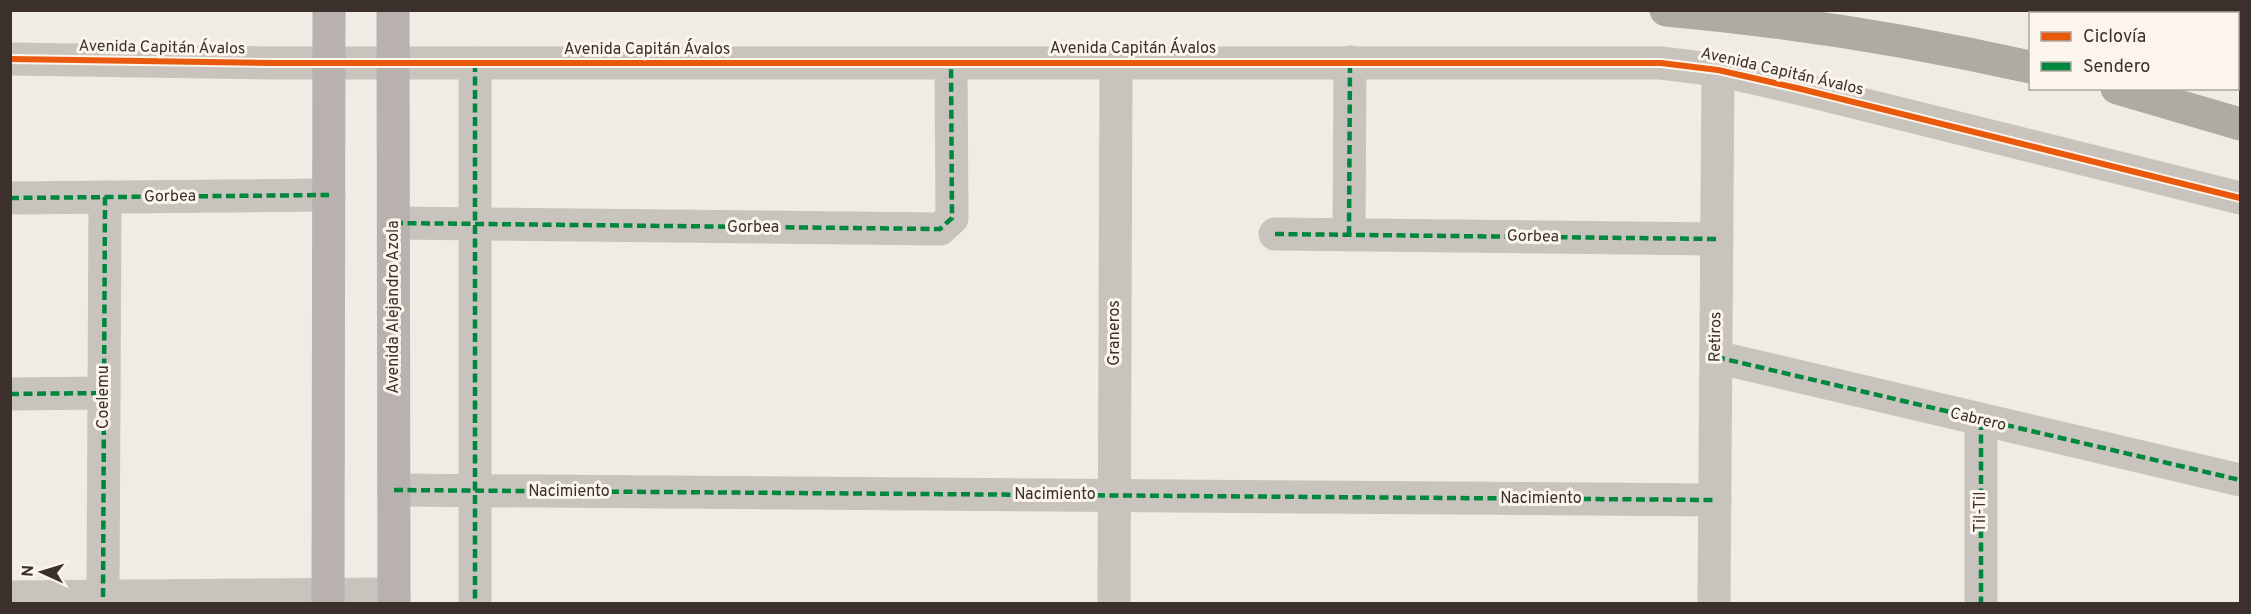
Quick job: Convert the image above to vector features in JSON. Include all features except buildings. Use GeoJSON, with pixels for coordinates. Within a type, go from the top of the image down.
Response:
{"type":"FeatureCollection","features":[{"type":"Feature","properties":{"kind":"highway"},"geometry":{"type":"LineString","coordinates":[[1666,10],[1815,27],[1924,45],[2029,67]]}},
{"type":"Feature","properties":{"kind":"highway"},"geometry":{"type":"LineString","coordinates":[[2124,90],[2241,124]]}},
{"type":"Feature","properties":{"kind":"main road"},"geometry":{"type":"LineString","coordinates":[[328,599],[329,10]]}},
{"type":"Feature","properties":{"kind":"main road","name":"Avenida Alejandro Azola"},"geometry":{"type":"LineString","coordinates":[[393,10],[394,599]]}},
{"type":"Feature","properties":{"kind":"street","name":"Avenida Capitán Ávalos"},"geometry":{"type":"LineString","coordinates":[[10,59],[329,63],[1661,63],[1718,70],[1801,89],[2241,198]]}},
{"type":"Feature","properties":{"kind":"street"},"geometry":{"type":"LineString","coordinates":[[1349,235],[1350,62]]}},
{"type":"Feature","properties":{"kind":"street"},"geometry":{"type":"LineString","coordinates":[[475,63],[475,603]]}},
{"type":"Feature","properties":{"kind":"street","name":"Gorbea"},"geometry":{"type":"LineString","coordinates":[[394,223],[939,230],[952,218],[951,63]]}},
{"type":"Feature","properties":{"kind":"street","name":"Graneros"},"geometry":{"type":"LineString","coordinates":[[1114,603],[1116,63]]}},
{"type":"Feature","properties":{"kind":"street","name":"Retiros"},"geometry":{"type":"LineString","coordinates":[[1714,603],[1718,70]]}},
{"type":"Feature","properties":{"kind":"street","name":"Gorbea"},"geometry":{"type":"LineString","coordinates":[[10,198],[329,195]]}},
{"type":"Feature","properties":{"kind":"street","name":"Coelemu"},"geometry":{"type":"LineString","coordinates":[[103,597],[105,197]]}},
{"type":"Feature","properties":{"kind":"street","name":"Gorbea"},"geometry":{"type":"LineString","coordinates":[[1275,234],[1717,239]]}},
{"type":"Feature","properties":{"kind":"street","name":"Cabrero"},"geometry":{"type":"LineString","coordinates":[[1716,357],[1981,421],[2241,480]]}},
{"type":"Feature","properties":{"kind":"street"},"geometry":{"type":"LineString","coordinates":[[10,394],[104,393]]}},
{"type":"Feature","properties":{"kind":"street","name":"Til-Til"},"geometry":{"type":"LineString","coordinates":[[1981,421],[1981,603]]}},
{"type":"Feature","properties":{"kind":"street","name":"Nacimiento"},"geometry":{"type":"LineString","coordinates":[[394,490],[1715,500]]}},
{"type":"Feature","properties":{"kind":"street"},"geometry":{"type":"LineString","coordinates":[[10,597],[394,599]]}},
{"type":"Feature","properties":{"kind":"marked path"},"geometry":{"type":"LineString","coordinates":[[1349,235],[1350,62]]}},
{"type":"Feature","properties":{"kind":"marked path"},"geometry":{"type":"LineString","coordinates":[[475,63],[475,604]]}},
{"type":"Feature","properties":{"kind":"marked path"},"geometry":{"type":"LineString","coordinates":[[394,223],[940,229],[952,218],[951,63]]}},
{"type":"Feature","properties":{"kind":"marked path"},"geometry":{"type":"LineString","coordinates":[[10,198],[329,195]]}},
{"type":"Feature","properties":{"kind":"marked path"},"geometry":{"type":"LineString","coordinates":[[103,597],[105,197]]}},
{"type":"Feature","properties":{"kind":"marked path"},"geometry":{"type":"LineString","coordinates":[[1275,234],[1717,239]]}},
{"type":"Feature","properties":{"kind":"marked path"},"geometry":{"type":"LineString","coordinates":[[1716,357],[2240,480]]}},
{"type":"Feature","properties":{"kind":"marked path"},"geometry":{"type":"LineString","coordinates":[[10,394],[104,393]]}},
{"type":"Feature","properties":{"kind":"marked path"},"geometry":{"type":"LineString","coordinates":[[1981,421],[1981,604]]}},
{"type":"Feature","properties":{"kind":"marked path"},"geometry":{"type":"LineString","coordinates":[[394,490],[1715,500]]}},
{"type":"Feature","properties":{"kind":"cycle path"},"geometry":{"type":"LineString","coordinates":[[10,59],[271,63],[1661,63],[1718,70],[1801,89],[2240,198]]}}]}
